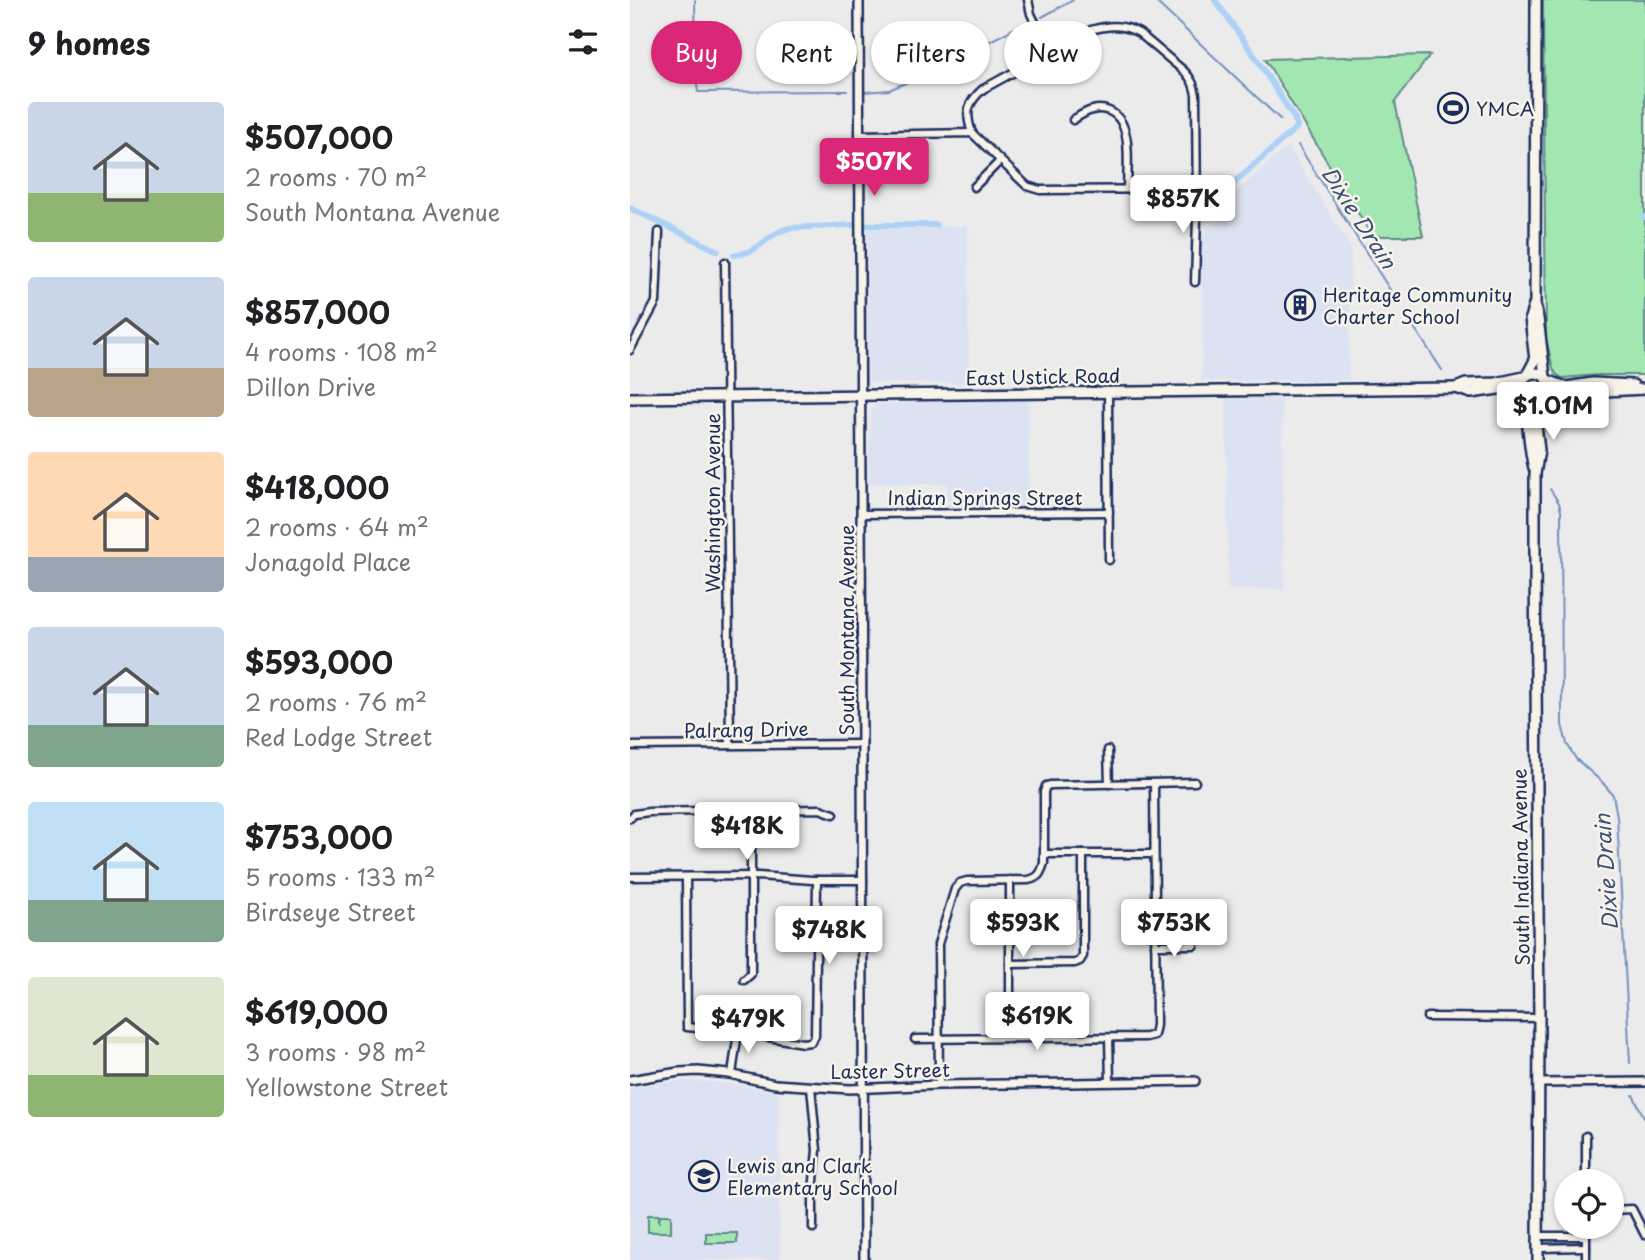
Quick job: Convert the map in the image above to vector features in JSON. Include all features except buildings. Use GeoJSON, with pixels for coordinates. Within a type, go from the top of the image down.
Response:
{"type":"FeatureCollection","features":[{"type":"Feature","properties":{"kind":"main road"},"geometry":{"type":"LineString","coordinates":[[1536,0],[1535,304],[1549,391],[1544,398]]}},
{"type":"Feature","properties":{"kind":"main road"},"geometry":{"type":"LineString","coordinates":[[1535,304],[1531,318],[1535,360],[1520,384],[1521,393],[1531,401],[1645,387]]}},
{"type":"Feature","properties":{"kind":"main road"},"geometry":{"type":"LineString","coordinates":[[1526,376],[1538,373],[1566,387],[1609,382],[1645,387]]}},
{"type":"Feature","properties":{"kind":"main road","name":"East Ustick Road"},"geometry":{"type":"LineString","coordinates":[[1456,388],[1466,384],[1496,383],[1526,376]]}},
{"type":"Feature","properties":{"kind":"main road","name":"East Ustick Road"},"geometry":{"type":"LineString","coordinates":[[630,398],[1456,388],[1471,393],[1505,388],[1521,393]]}},
{"type":"Feature","properties":{"kind":"main road","name":"South Indiana Avenue"},"geometry":{"type":"LineString","coordinates":[[1521,393],[1528,414],[1530,453],[1535,474]]}},
{"type":"Feature","properties":{"kind":"main road","name":"South Indiana Avenue"},"geometry":{"type":"LineString","coordinates":[[1538,1260],[1535,474],[1539,450],[1535,417],[1538,405],[1544,398]]}},
{"type":"Feature","properties":{"kind":"street","name":"South Montana Avenue"},"geometry":{"type":"LineString","coordinates":[[859,0],[864,1260]]}},
{"type":"Feature","properties":{"kind":"street"},"geometry":{"type":"LineString","coordinates":[[1028,0],[1034,21]]}},
{"type":"Feature","properties":{"kind":"street"},"geometry":{"type":"LineString","coordinates":[[1102,27],[1131,28],[1190,77],[1194,85],[1197,188],[1195,282]]}},
{"type":"Feature","properties":{"kind":"street"},"geometry":{"type":"LineString","coordinates":[[1004,77],[974,97],[969,105],[968,123],[972,133],[1027,186],[1040,190],[1197,188]]}},
{"type":"Feature","properties":{"kind":"street"},"geometry":{"type":"LineString","coordinates":[[1073,120],[1091,110],[1101,109],[1115,114],[1121,120],[1126,136],[1127,189]]}},
{"type":"Feature","properties":{"kind":"street"},"geometry":{"type":"LineString","coordinates":[[860,135],[972,133]]}},
{"type":"Feature","properties":{"kind":"street"},"geometry":{"type":"LineString","coordinates":[[974,187],[1000,161]]}},
{"type":"Feature","properties":{"kind":"street"},"geometry":{"type":"LineString","coordinates":[[630,350],[656,302],[659,232]]}},
{"type":"Feature","properties":{"kind":"street","name":"Washington Avenue"},"geometry":{"type":"LineString","coordinates":[[725,262],[730,745]]}},
{"type":"Feature","properties":{"kind":"street"},"geometry":{"type":"LineString","coordinates":[[1108,392],[1109,560]]}},
{"type":"Feature","properties":{"kind":"street","name":"Indian Springs Street"},"geometry":{"type":"LineString","coordinates":[[862,513],[1109,512]]}},
{"type":"Feature","properties":{"kind":"street","name":"Palrang Drive"},"geometry":{"type":"LineString","coordinates":[[630,746],[862,744]]}},
{"type":"Feature","properties":{"kind":"street"},"geometry":{"type":"LineString","coordinates":[[1108,750],[1109,783]]}},
{"type":"Feature","properties":{"kind":"street"},"geometry":{"type":"LineString","coordinates":[[939,1085],[938,944],[955,889],[960,883],[1028,880],[1036,878],[1042,872],[1046,786],[1195,782]]}},
{"type":"Feature","properties":{"kind":"street"},"geometry":{"type":"LineString","coordinates":[[915,1039],[1109,1038],[1154,1035],[1154,783]]}},
{"type":"Feature","properties":{"kind":"street"},"geometry":{"type":"LineString","coordinates":[[630,818],[634,814],[649,812],[751,810],[820,809],[834,814]]}},
{"type":"Feature","properties":{"kind":"street"},"geometry":{"type":"LineString","coordinates":[[744,981],[751,974],[751,810]]}},
{"type":"Feature","properties":{"kind":"street"},"geometry":{"type":"LineString","coordinates":[[1044,855],[1154,855]]}},
{"type":"Feature","properties":{"kind":"street"},"geometry":{"type":"LineString","coordinates":[[1010,964],[1080,961],[1083,956],[1083,855]]}},
{"type":"Feature","properties":{"kind":"street"},"geometry":{"type":"LineString","coordinates":[[630,877],[751,876],[863,880]]}},
{"type":"Feature","properties":{"kind":"street"},"geometry":{"type":"LineString","coordinates":[[686,877],[687,1027],[803,1043],[811,1042],[815,1037],[817,880]]}},
{"type":"Feature","properties":{"kind":"street"},"geometry":{"type":"LineString","coordinates":[[1010,880],[1010,1039]]}},
{"type":"Feature","properties":{"kind":"street"},"geometry":{"type":"LineString","coordinates":[[1155,945],[1194,945]]}},
{"type":"Feature","properties":{"kind":"street"},"geometry":{"type":"LineString","coordinates":[[1426,1017],[1539,1018]]}},
{"type":"Feature","properties":{"kind":"street"},"geometry":{"type":"LineString","coordinates":[[732,1074],[738,1032]]}},
{"type":"Feature","properties":{"kind":"street"},"geometry":{"type":"LineString","coordinates":[[1109,1038],[1110,1082]]}},
{"type":"Feature","properties":{"kind":"street","name":"Laster Street"},"geometry":{"type":"LineString","coordinates":[[630,1080],[698,1071],[732,1074],[775,1084],[850,1089],[1195,1081]]}},
{"type":"Feature","properties":{"kind":"street"},"geometry":{"type":"LineString","coordinates":[[1539,1083],[1645,1082]]}},
{"type":"Feature","properties":{"kind":"street"},"geometry":{"type":"LineString","coordinates":[[811,1087],[817,1150],[813,1227]]}},
{"type":"Feature","properties":{"kind":"street"},"geometry":{"type":"LineString","coordinates":[[1586,1136],[1586,1169]]}},
{"type":"Feature","properties":{"kind":"street"},"geometry":{"type":"LineString","coordinates":[[1624,1209],[1632,1209],[1645,1236]]}},
{"type":"Feature","properties":{"kind":"street"},"geometry":{"type":"LineString","coordinates":[[1538,1236],[1554,1236]]}},
{"type":"Feature","properties":{"kind":"street"},"geometry":{"type":"LineString","coordinates":[[1586,1239],[1586,1260]]}},
{"type":"Feature","properties":{"kind":"street"},"geometry":{"type":"LineString","coordinates":[[1538,1248],[1586,1247]]}},
{"type":"Feature","properties":{"kind":"shaded area"},"geometry":{"type":"Polygon","coordinates":[[[1288,146],[1351,248],[1349,380],[1201,381],[1203,235],[1230,209],[1231,196],[1288,146]]]}},
{"type":"Feature","properties":{"kind":"shaded area"},"geometry":{"type":"Polygon","coordinates":[[[968,226],[969,383],[871,383],[868,379],[867,227],[968,226]]]}},
{"type":"Feature","properties":{"kind":"shaded area"},"geometry":{"type":"Polygon","coordinates":[[[1029,399],[1029,507],[948,507],[947,484],[868,484],[871,408],[876,404],[1029,399]]]}},
{"type":"Feature","properties":{"kind":"shaded area"},"geometry":{"type":"Polygon","coordinates":[[[1226,399],[1282,399],[1284,589],[1228,589],[1226,399]]]}},
{"type":"Feature","properties":{"kind":"shaded area","name":"Lewis and Clark Elementary School"},"geometry":{"type":"Polygon","coordinates":[[[687,1081],[718,1082],[778,1092],[780,1260],[630,1260],[630,1088],[687,1081]]]}},
{"type":"Feature","properties":{"kind":"green space"},"geometry":{"type":"Polygon","coordinates":[[[1543,0],[1645,0],[1645,375],[1562,378],[1553,368],[1546,339],[1543,0]]]}},
{"type":"Feature","properties":{"kind":"green space"},"geometry":{"type":"Polygon","coordinates":[[[1430,55],[1395,102],[1423,236],[1372,236],[1265,59],[1430,55]]]}},
{"type":"Feature","properties":{"kind":"green space"},"geometry":{"type":"Polygon","coordinates":[[[648,1215],[659,1215],[659,1223],[660,1215],[671,1215],[671,1232],[648,1232],[648,1215]]]}},
{"type":"Feature","properties":{"kind":"green space"},"geometry":{"type":"Polygon","coordinates":[[[706,1233],[737,1233],[737,1243],[706,1243],[706,1233]]]}},
{"type":"Feature","properties":{"kind":"waterway","name":"Dixie Drain"},"geometry":{"type":"LineString","coordinates":[[695,0],[695,21]]}},
{"type":"Feature","properties":{"kind":"waterway","name":"Dixie Drain"},"geometry":{"type":"LineString","coordinates":[[1042,17],[1073,0]]}},
{"type":"Feature","properties":{"kind":"waterway","name":"Dixie Drain"},"geometry":{"type":"LineString","coordinates":[[1154,0],[1281,120]]}},
{"type":"Feature","properties":{"kind":"waterway"},"geometry":{"type":"LineString","coordinates":[[1202,211],[1297,127],[1254,55],[1215,0]]}},
{"type":"Feature","properties":{"kind":"waterway","name":"Dixie Drain"},"geometry":{"type":"LineString","coordinates":[[864,92],[889,90],[1004,34]]}},
{"type":"Feature","properties":{"kind":"waterway","name":"Dixie Drain"},"geometry":{"type":"LineString","coordinates":[[697,84],[698,92],[847,91]]}},
{"type":"Feature","properties":{"kind":"waterway","name":"Dixie Drain"},"geometry":{"type":"LineString","coordinates":[[1298,145],[1399,304]]}},
{"type":"Feature","properties":{"kind":"waterway"},"geometry":{"type":"LineString","coordinates":[[630,208],[718,251]]}},
{"type":"Feature","properties":{"kind":"waterway"},"geometry":{"type":"LineString","coordinates":[[734,255],[758,247],[782,230],[852,225]]}},
{"type":"Feature","properties":{"kind":"waterway"},"geometry":{"type":"LineString","coordinates":[[867,225],[936,225]]}},
{"type":"Feature","properties":{"kind":"waterway","name":"Dixie Drain"},"geometry":{"type":"LineString","coordinates":[[1410,321],[1442,370]]}},
{"type":"Feature","properties":{"kind":"waterway","name":"Dixie Drain"},"geometry":{"type":"LineString","coordinates":[[1550,489],[1561,511],[1562,725],[1567,744],[1576,759],[1613,795],[1617,816],[1630,1063]]}},
{"type":"Feature","properties":{"kind":"waterway","name":"Dixie Drain"},"geometry":{"type":"LineString","coordinates":[[1633,1095],[1645,1119]]}},
{"type":"Feature","properties":{"kind":"place","name":"YMCA"},"geometry":{"type":"Point","coordinates":[1453,108]}},
{"type":"Feature","properties":{"kind":"place","name":"Heritage Community Charter School"},"geometry":{"type":"Point","coordinates":[1300,305]}},
{"type":"Feature","properties":{"kind":"place","name":"Lewis and Clark Elementary School"},"geometry":{"type":"Point","coordinates":[704,1176]}}]}
